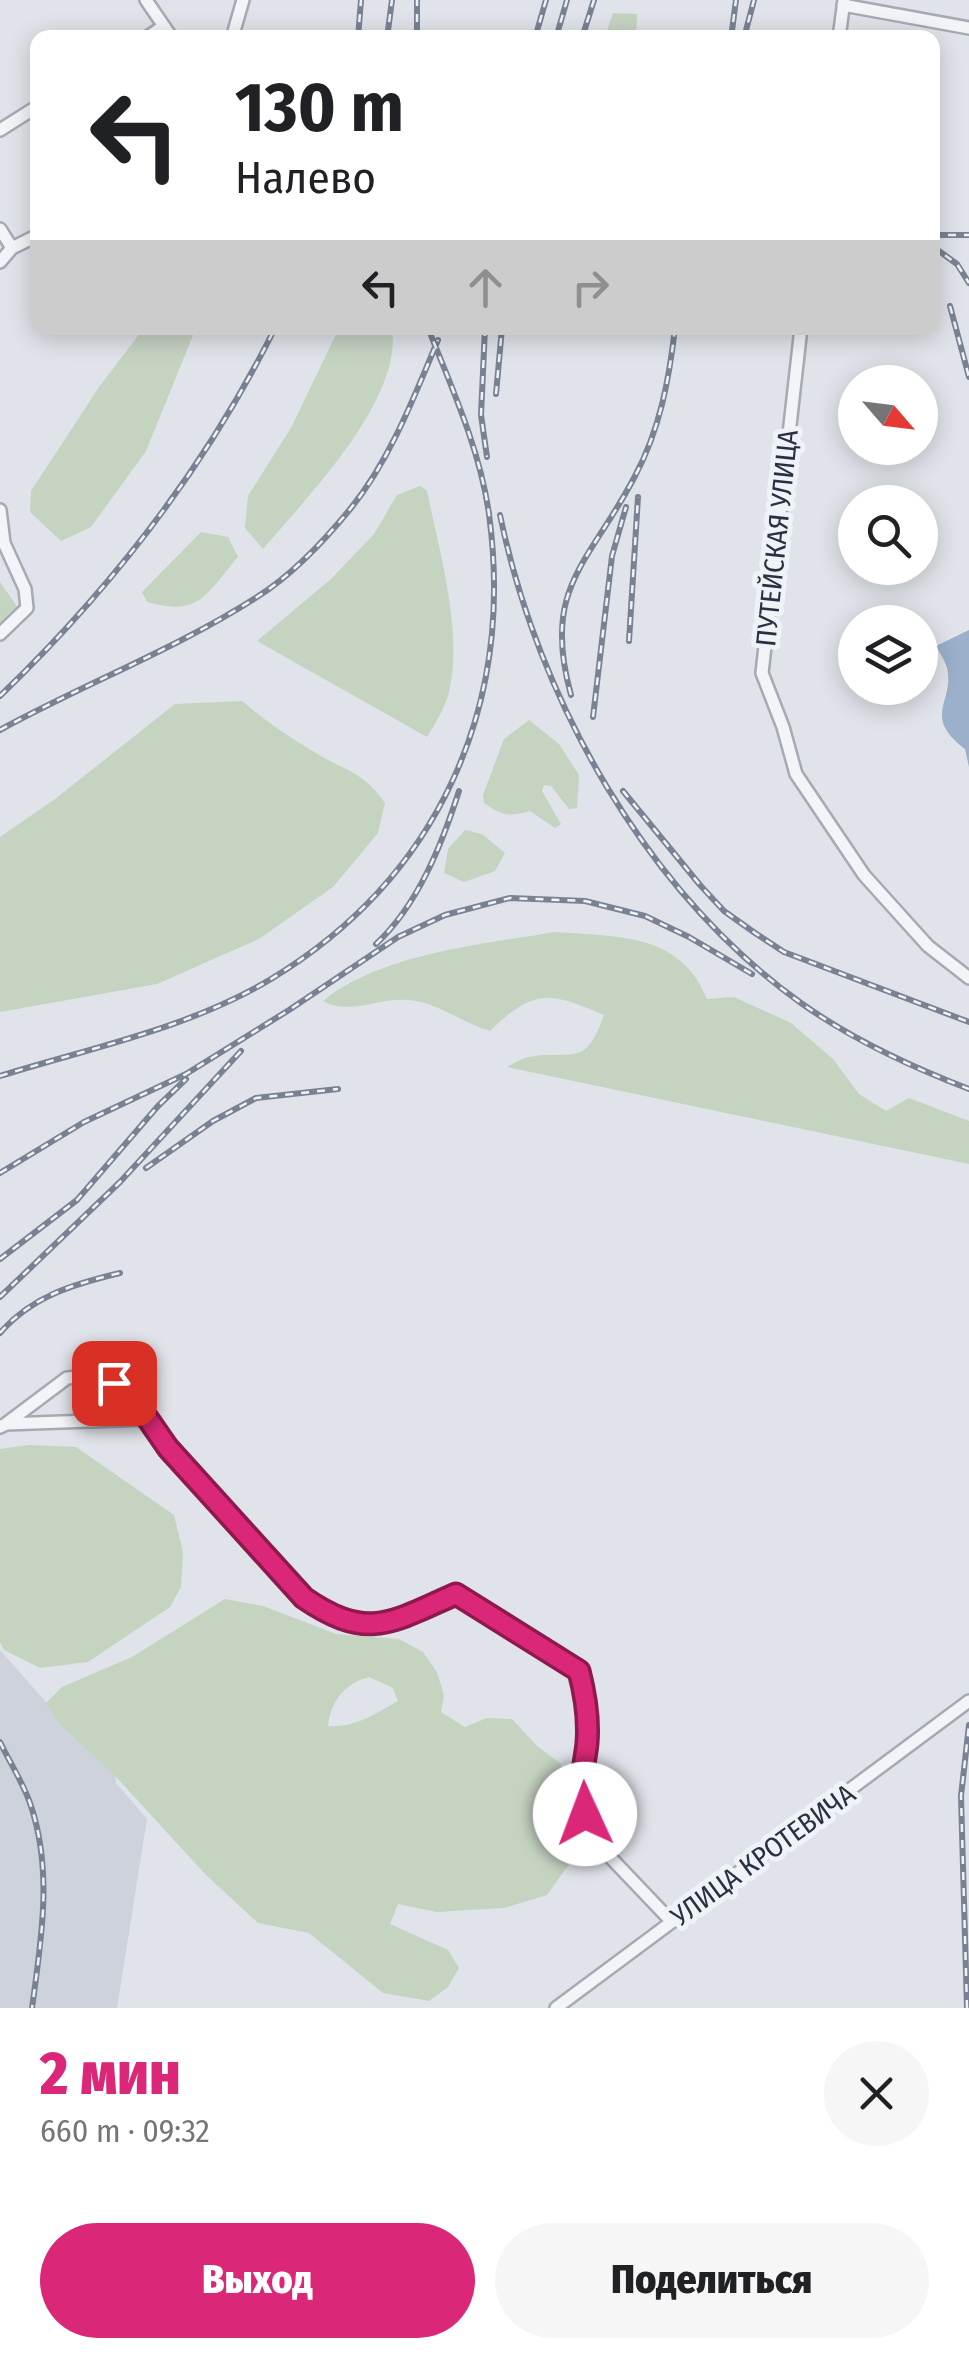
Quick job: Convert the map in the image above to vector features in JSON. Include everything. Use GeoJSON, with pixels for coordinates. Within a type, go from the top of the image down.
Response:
{"type":"FeatureCollection","features":[{"type":"Feature","properties":{"kind":"street"},"geometry":{"type":"LineString","coordinates":[[146,0],[167,30]]}},
{"type":"Feature","properties":{"kind":"street"},"geometry":{"type":"LineString","coordinates":[[234,30],[243,0]]}},
{"type":"Feature","properties":{"kind":"street"},"geometry":{"type":"LineString","coordinates":[[840,30],[844,3],[969,28]]}},
{"type":"Feature","properties":{"kind":"street"},"geometry":{"type":"LineString","coordinates":[[158,30],[164,26]]}},
{"type":"Feature","properties":{"kind":"street"},"geometry":{"type":"LineString","coordinates":[[0,130],[30,111]]}},
{"type":"Feature","properties":{"kind":"street"},"geometry":{"type":"LineString","coordinates":[[0,229],[12,248]]}},
{"type":"Feature","properties":{"kind":"street"},"geometry":{"type":"LineString","coordinates":[[0,262],[12,248],[30,239]]}},
{"type":"Feature","properties":{"kind":"street","name":"ПУТЕЙСКАЯ УЛИЦА"},"geometry":{"type":"LineString","coordinates":[[800,335],[762,673],[784,727],[796,774],[864,875],[928,946],[969,978]]}},
{"type":"Feature","properties":{"kind":"street"},"geometry":{"type":"LineString","coordinates":[[0,510],[4,543],[25,589],[27,608],[0,634]]}},
{"type":"Feature","properties":{"kind":"street"},"geometry":{"type":"LineString","coordinates":[[3,1426],[67,1378],[92,1376],[114,1383],[130,1393],[145,1419],[304,1598],[336,1618],[358,1626],[380,1624],[399,1620],[456,1594],[579,1671],[586,1695],[587,1741],[579,1792],[590,1837],[672,1922]]}},
{"type":"Feature","properties":{"kind":"street"},"geometry":{"type":"LineString","coordinates":[[3,1426],[145,1419]]}},
{"type":"Feature","properties":{"kind":"street","name":"УЛИЦА КРОТЕВИЧА"},"geometry":{"type":"LineString","coordinates":[[556,2008],[969,1701]]}},
{"type":"Feature","properties":{"kind":"shaded area"},"geometry":{"type":"Polygon","coordinates":[[[0,1650],[76,1736],[114,1756],[116,1783],[147,1819],[117,2008],[0,2008],[0,1650]]]}},
{"type":"Feature","properties":{"kind":"green space"},"geometry":{"type":"Polygon","coordinates":[[[613,13],[637,14],[636,30],[607,30],[613,13]]]}},
{"type":"Feature","properties":{"kind":"green space"},"geometry":{"type":"Polygon","coordinates":[[[139,335],[193,335],[146,451],[91,527],[61,541],[30,512],[31,491],[99,387],[139,335]]]}},
{"type":"Feature","properties":{"kind":"green space"},"geometry":{"type":"Polygon","coordinates":[[[336,335],[392,335],[383,386],[368,416],[326,475],[263,549],[245,528],[248,496],[292,426],[336,335]]]}},
{"type":"Feature","properties":{"kind":"green space"},"geometry":{"type":"Polygon","coordinates":[[[420,486],[427,491],[448,589],[453,639],[449,694],[427,737],[257,641],[331,579],[374,534],[397,495],[420,486]]]}},
{"type":"Feature","properties":{"kind":"green space"},"geometry":{"type":"Polygon","coordinates":[[[201,532],[228,537],[238,557],[209,591],[191,604],[165,606],[147,602],[142,592],[201,532]]]}},
{"type":"Feature","properties":{"kind":"green space"},"geometry":{"type":"Polygon","coordinates":[[[0,582],[23,615],[0,634],[0,582]]]}},
{"type":"Feature","properties":{"kind":"green space"},"geometry":{"type":"Polygon","coordinates":[[[242,701],[295,740],[369,784],[385,803],[378,833],[333,887],[259,939],[157,984],[0,1012],[0,837],[55,799],[175,704],[242,701]]]}},
{"type":"Feature","properties":{"kind":"green space"},"geometry":{"type":"Polygon","coordinates":[[[529,720],[559,744],[579,775],[577,808],[569,809],[551,786],[544,785],[542,791],[561,824],[555,828],[530,811],[506,814],[484,803],[483,795],[504,739],[529,720]]]}},
{"type":"Feature","properties":{"kind":"green space"},"geometry":{"type":"Polygon","coordinates":[[[465,830],[482,834],[505,853],[495,871],[464,882],[444,873],[448,849],[465,830]]]}},
{"type":"Feature","properties":{"kind":"green space"},"geometry":{"type":"Polygon","coordinates":[[[555,932],[623,938],[663,950],[681,961],[707,999],[734,997],[791,1023],[833,1059],[859,1094],[886,1111],[909,1098],[969,1121],[969,1164],[507,1067],[529,1057],[576,1054],[590,1044],[604,1015],[570,1002],[543,998],[531,1001],[490,1031],[419,1002],[397,1000],[344,1007],[323,1001],[346,985],[402,962],[555,932]]]}},
{"type":"Feature","properties":{"kind":"green space"},"geometry":{"type":"Polygon","coordinates":[[[29,1445],[76,1447],[174,1515],[183,1552],[181,1587],[170,1607],[88,1662],[40,1668],[4,1650],[0,1642],[0,1449],[29,1445]]]}},
{"type":"Feature","properties":{"kind":"green space"},"geometry":{"type":"Polygon","coordinates":[[[225,1599],[263,1606],[336,1634],[399,1639],[423,1652],[437,1672],[444,1696],[441,1712],[465,1727],[487,1718],[512,1719],[561,1764],[565,1818],[582,1846],[547,1895],[504,1908],[437,1912],[398,1904],[390,1924],[448,1950],[459,1968],[448,1987],[429,2001],[383,1993],[309,1933],[258,1923],[205,1874],[118,1779],[57,1721],[46,1703],[62,1687],[132,1657],[225,1599]],[[369,1677],[352,1684],[336,1701],[328,1726],[356,1722],[398,1701],[393,1688],[369,1677]]]}},
{"type":"Feature","properties":{"kind":"water"},"geometry":{"type":"Polygon","coordinates":[[[969,630],[969,767],[965,749],[952,737],[942,718],[948,680],[938,645],[969,630]]]}},
{"type":"Feature","properties":{"kind":"railway"},"geometry":{"type":"LineString","coordinates":[[359,30],[361,0]]}},
{"type":"Feature","properties":{"kind":"railway"},"geometry":{"type":"LineString","coordinates":[[388,30],[392,0]]}},
{"type":"Feature","properties":{"kind":"railway"},"geometry":{"type":"LineString","coordinates":[[417,0],[417,30]]}},
{"type":"Feature","properties":{"kind":"railway"},"geometry":{"type":"LineString","coordinates":[[537,30],[546,0]]}},
{"type":"Feature","properties":{"kind":"railway"},"geometry":{"type":"LineString","coordinates":[[558,30],[567,0]]}},
{"type":"Feature","properties":{"kind":"railway"},"geometry":{"type":"LineString","coordinates":[[585,30],[594,0]]}},
{"type":"Feature","properties":{"kind":"railway"},"geometry":{"type":"LineString","coordinates":[[732,30],[736,0]]}},
{"type":"Feature","properties":{"kind":"railway"},"geometry":{"type":"LineString","coordinates":[[746,30],[754,0]]}},
{"type":"Feature","properties":{"kind":"railway"},"geometry":{"type":"LineString","coordinates":[[940,235],[969,235]]}},
{"type":"Feature","properties":{"kind":"railway"},"geometry":{"type":"LineString","coordinates":[[940,252],[957,264],[969,283]]}},
{"type":"Feature","properties":{"kind":"railway"},"geometry":{"type":"LineString","coordinates":[[950,306],[969,377]]}},
{"type":"Feature","properties":{"kind":"railway"},"geometry":{"type":"LineString","coordinates":[[0,696],[81,612],[154,524],[219,429],[271,335]]}},
{"type":"Feature","properties":{"kind":"railway"},"geometry":{"type":"LineString","coordinates":[[0,1076],[173,1024],[271,979],[329,938],[379,891],[420,838],[452,781],[475,719],[489,654],[494,585],[489,514],[479,466],[431,335]]}},
{"type":"Feature","properties":{"kind":"railway"},"geometry":{"type":"LineString","coordinates":[[485,335],[481,415],[487,457]]}},
{"type":"Feature","properties":{"kind":"railway"},"geometry":{"type":"LineString","coordinates":[[496,394],[501,335]]}},
{"type":"Feature","properties":{"kind":"railway"},"geometry":{"type":"LineString","coordinates":[[571,695],[563,658],[566,601],[651,440],[674,335]]}},
{"type":"Feature","properties":{"kind":"railway"},"geometry":{"type":"LineString","coordinates":[[0,730],[226,616],[295,568],[341,520],[378,470],[438,340]]}},
{"type":"Feature","properties":{"kind":"railway"},"geometry":{"type":"LineString","coordinates":[[629,641],[638,497]]}},
{"type":"Feature","properties":{"kind":"railway"},"geometry":{"type":"LineString","coordinates":[[593,717],[612,556],[626,507]]}},
{"type":"Feature","properties":{"kind":"railway"},"geometry":{"type":"LineString","coordinates":[[500,515],[517,584],[571,721],[648,848],[694,906],[745,958],[801,1003],[882,1051],[969,1089]]}},
{"type":"Feature","properties":{"kind":"railway"},"geometry":{"type":"LineString","coordinates":[[376,944],[416,892],[445,832],[459,791]]}},
{"type":"Feature","properties":{"kind":"railway"},"geometry":{"type":"LineString","coordinates":[[623,791],[724,911],[755,933],[784,952],[969,1022]]}},
{"type":"Feature","properties":{"kind":"railway"},"geometry":{"type":"LineString","coordinates":[[0,1173],[84,1122],[186,1074],[398,937],[445,915],[510,898],[585,901],[645,916],[752,974]]}},
{"type":"Feature","properties":{"kind":"railway"},"geometry":{"type":"LineString","coordinates":[[0,1297],[120,1182],[241,1051]]}},
{"type":"Feature","properties":{"kind":"railway"},"geometry":{"type":"LineString","coordinates":[[0,1259],[77,1200],[186,1079]]}},
{"type":"Feature","properties":{"kind":"railway"},"geometry":{"type":"LineString","coordinates":[[146,1168],[213,1121],[256,1098],[338,1089]]}},
{"type":"Feature","properties":{"kind":"railway"},"geometry":{"type":"LineString","coordinates":[[0,1333],[40,1301],[70,1287],[120,1273]]}},
{"type":"Feature","properties":{"kind":"railway"},"geometry":{"type":"LineString","coordinates":[[967,2008],[961,1796],[969,1725]]}},
{"type":"Feature","properties":{"kind":"railway"},"geometry":{"type":"LineString","coordinates":[[0,1742],[28,1798],[42,1856],[43,1907],[32,2008]]}},
{"type":"Feature","properties":{"kind":"route"},"geometry":{"type":"LineString","coordinates":[[114,1383],[130,1393],[168,1448],[304,1598],[318,1607],[358,1626],[380,1624],[399,1620],[456,1594],[579,1671],[586,1695],[587,1741],[579,1792],[585,1814]]}}]}
